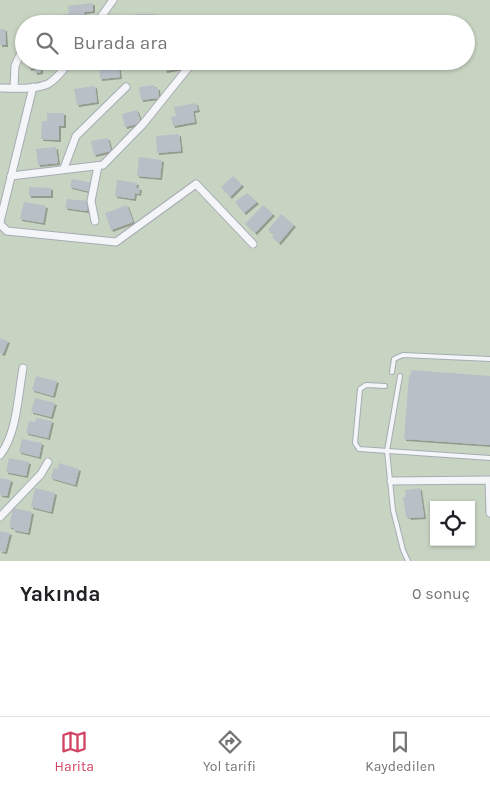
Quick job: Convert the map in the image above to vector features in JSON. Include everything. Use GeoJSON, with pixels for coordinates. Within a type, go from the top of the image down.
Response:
{"type":"FeatureCollection","features":[{"type":"Feature","properties":{"kind":"street"},"geometry":{"type":"LineString","coordinates":[[102,15],[113,0]]}},
{"type":"Feature","properties":{"kind":"street"},"geometry":{"type":"LineString","coordinates":[[14,88],[15,66]]}},
{"type":"Feature","properties":{"kind":"street"},"geometry":{"type":"LineString","coordinates":[[0,88],[33,87],[47,84],[62,70]]}},
{"type":"Feature","properties":{"kind":"street"},"geometry":{"type":"LineString","coordinates":[[11,176],[64,168],[103,165],[143,124],[186,70]]}},
{"type":"Feature","properties":{"kind":"street"},"geometry":{"type":"LineString","coordinates":[[33,87],[0,223],[7,231],[116,242],[196,184],[253,244]]}},
{"type":"Feature","properties":{"kind":"street"},"geometry":{"type":"LineString","coordinates":[[64,168],[76,136],[126,87]]}},
{"type":"Feature","properties":{"kind":"street"},"geometry":{"type":"LineString","coordinates":[[95,220],[91,201],[98,166]]}},
{"type":"Feature","properties":{"kind":"street"},"geometry":{"type":"LineString","coordinates":[[0,455],[6,448],[12,432],[23,368]]}},
{"type":"Feature","properties":{"kind":"street"},"geometry":{"type":"LineString","coordinates":[[0,517],[41,474],[48,462]]}},
{"type":"Feature","properties":{"kind":"street"},"geometry":{"type":"LineString","coordinates":[[391,482],[490,480],[490,513]]}},
{"type":"Feature","properties":{"kind":"lane"},"geometry":{"type":"LineString","coordinates":[[392,372],[394,358],[403,355],[490,359]]}},
{"type":"Feature","properties":{"kind":"lane"},"geometry":{"type":"LineString","coordinates":[[400,376],[387,451],[393,510],[403,550],[408,561]]}},
{"type":"Feature","properties":{"kind":"lane"},"geometry":{"type":"LineString","coordinates":[[385,386],[366,385],[360,389],[355,443],[359,449],[490,458]]}},
{"type":"Feature","properties":{"kind":"green space"},"geometry":{"type":"Polygon","coordinates":[[[0,0],[490,0],[490,561],[0,561],[0,0]]]}},
{"type":"Feature","properties":{"kind":"building"},"geometry":{"type":"Polygon","coordinates":[[[93,3],[93,11],[84,12],[84,15],[59,15],[69,14],[68,6],[93,3]]]}},
{"type":"Feature","properties":{"kind":"building"},"geometry":{"type":"Polygon","coordinates":[[[135,14],[155,14],[155,15],[135,14]]]}},
{"type":"Feature","properties":{"kind":"building"},"geometry":{"type":"Polygon","coordinates":[[[0,29],[5,29],[6,45],[0,45],[0,29]]]}},
{"type":"Feature","properties":{"kind":"building"},"geometry":{"type":"Polygon","coordinates":[[[99,70],[119,70],[120,77],[100,79],[99,70]]]}},
{"type":"Feature","properties":{"kind":"building"},"geometry":{"type":"Polygon","coordinates":[[[154,85],[155,88],[158,88],[159,98],[141,100],[139,87],[154,85]]]}},
{"type":"Feature","properties":{"kind":"building"},"geometry":{"type":"Polygon","coordinates":[[[95,86],[97,102],[77,105],[74,89],[95,86]]]}},
{"type":"Feature","properties":{"kind":"building"},"geometry":{"type":"Polygon","coordinates":[[[196,103],[198,110],[193,111],[195,122],[173,126],[171,117],[176,116],[174,107],[196,103]]]}},
{"type":"Feature","properties":{"kind":"building"},"geometry":{"type":"Polygon","coordinates":[[[137,110],[141,123],[125,127],[122,114],[137,110]]]}},
{"type":"Feature","properties":{"kind":"building"},"geometry":{"type":"Polygon","coordinates":[[[47,113],[64,113],[64,126],[59,126],[59,140],[41,139],[42,121],[47,121],[47,113]]]}},
{"type":"Feature","properties":{"kind":"building"},"geometry":{"type":"Polygon","coordinates":[[[179,134],[181,151],[157,153],[156,136],[179,134]]]}},
{"type":"Feature","properties":{"kind":"building"},"geometry":{"type":"Polygon","coordinates":[[[108,138],[111,151],[94,155],[91,141],[108,138]]]}},
{"type":"Feature","properties":{"kind":"building"},"geometry":{"type":"Polygon","coordinates":[[[56,147],[58,163],[38,165],[36,149],[56,147]]]}},
{"type":"Feature","properties":{"kind":"building"},"geometry":{"type":"Polygon","coordinates":[[[139,157],[162,160],[160,178],[137,176],[139,157]]]}},
{"type":"Feature","properties":{"kind":"building"},"geometry":{"type":"Polygon","coordinates":[[[233,176],[242,185],[230,197],[221,187],[233,176]]]}},
{"type":"Feature","properties":{"kind":"building"},"geometry":{"type":"Polygon","coordinates":[[[72,179],[93,183],[91,192],[70,187],[72,179]]]}},
{"type":"Feature","properties":{"kind":"building"},"geometry":{"type":"Polygon","coordinates":[[[117,180],[137,183],[136,188],[140,188],[139,194],[135,193],[134,199],[115,196],[117,180]]]}},
{"type":"Feature","properties":{"kind":"building"},"geometry":{"type":"Polygon","coordinates":[[[29,187],[51,188],[51,196],[29,196],[29,187]]]}},
{"type":"Feature","properties":{"kind":"building"},"geometry":{"type":"Polygon","coordinates":[[[247,193],[257,202],[244,213],[235,202],[247,193]]]}},
{"type":"Feature","properties":{"kind":"building"},"geometry":{"type":"Polygon","coordinates":[[[67,199],[88,201],[87,211],[65,208],[67,199]]]}},
{"type":"Feature","properties":{"kind":"building"},"geometry":{"type":"Polygon","coordinates":[[[24,202],[46,206],[43,223],[20,219],[24,202]]]}},
{"type":"Feature","properties":{"kind":"building"},"geometry":{"type":"Polygon","coordinates":[[[127,205],[133,222],[111,230],[105,213],[127,205]]]}},
{"type":"Feature","properties":{"kind":"building"},"geometry":{"type":"Polygon","coordinates":[[[263,205],[273,214],[255,233],[245,224],[263,205]]]}},
{"type":"Feature","properties":{"kind":"building"},"geometry":{"type":"Polygon","coordinates":[[[281,214],[294,225],[279,243],[272,237],[274,234],[268,230],[281,214]]]}},
{"type":"Feature","properties":{"kind":"building"},"geometry":{"type":"Polygon","coordinates":[[[0,338],[8,341],[3,354],[0,353],[0,338]]]}},
{"type":"Feature","properties":{"kind":"building"},"geometry":{"type":"Polygon","coordinates":[[[411,370],[490,376],[490,445],[404,439],[411,370]]]}},
{"type":"Feature","properties":{"kind":"building"},"geometry":{"type":"Polygon","coordinates":[[[36,376],[57,381],[53,396],[32,390],[36,376]]]}},
{"type":"Feature","properties":{"kind":"building"},"geometry":{"type":"Polygon","coordinates":[[[35,398],[55,403],[51,417],[31,412],[35,398]]]}},
{"type":"Feature","properties":{"kind":"building"},"geometry":{"type":"Polygon","coordinates":[[[36,418],[52,421],[48,438],[26,433],[29,421],[35,422],[36,418]]]}},
{"type":"Feature","properties":{"kind":"building"},"geometry":{"type":"Polygon","coordinates":[[[22,439],[42,443],[39,457],[19,452],[22,439]]]}},
{"type":"Feature","properties":{"kind":"building"},"geometry":{"type":"Polygon","coordinates":[[[9,458],[29,462],[26,476],[6,472],[9,458]]]}},
{"type":"Feature","properties":{"kind":"building"},"geometry":{"type":"Polygon","coordinates":[[[59,463],[79,469],[75,485],[51,478],[54,468],[58,469],[59,463]]]}},
{"type":"Feature","properties":{"kind":"building"},"geometry":{"type":"Polygon","coordinates":[[[0,478],[11,480],[7,496],[0,495],[0,478]]]}},
{"type":"Feature","properties":{"kind":"building"},"geometry":{"type":"Polygon","coordinates":[[[35,488],[55,493],[51,512],[31,507],[35,488]]]}},
{"type":"Feature","properties":{"kind":"building"},"geometry":{"type":"Polygon","coordinates":[[[420,488],[424,517],[406,517],[403,497],[406,497],[405,490],[420,488]]]}},
{"type":"Feature","properties":{"kind":"building"},"geometry":{"type":"Polygon","coordinates":[[[13,508],[32,512],[28,533],[13,530],[14,528],[9,527],[13,508]]]}},
{"type":"Feature","properties":{"kind":"building"},"geometry":{"type":"Polygon","coordinates":[[[0,531],[10,533],[5,552],[0,551],[0,531]]]}}]}
